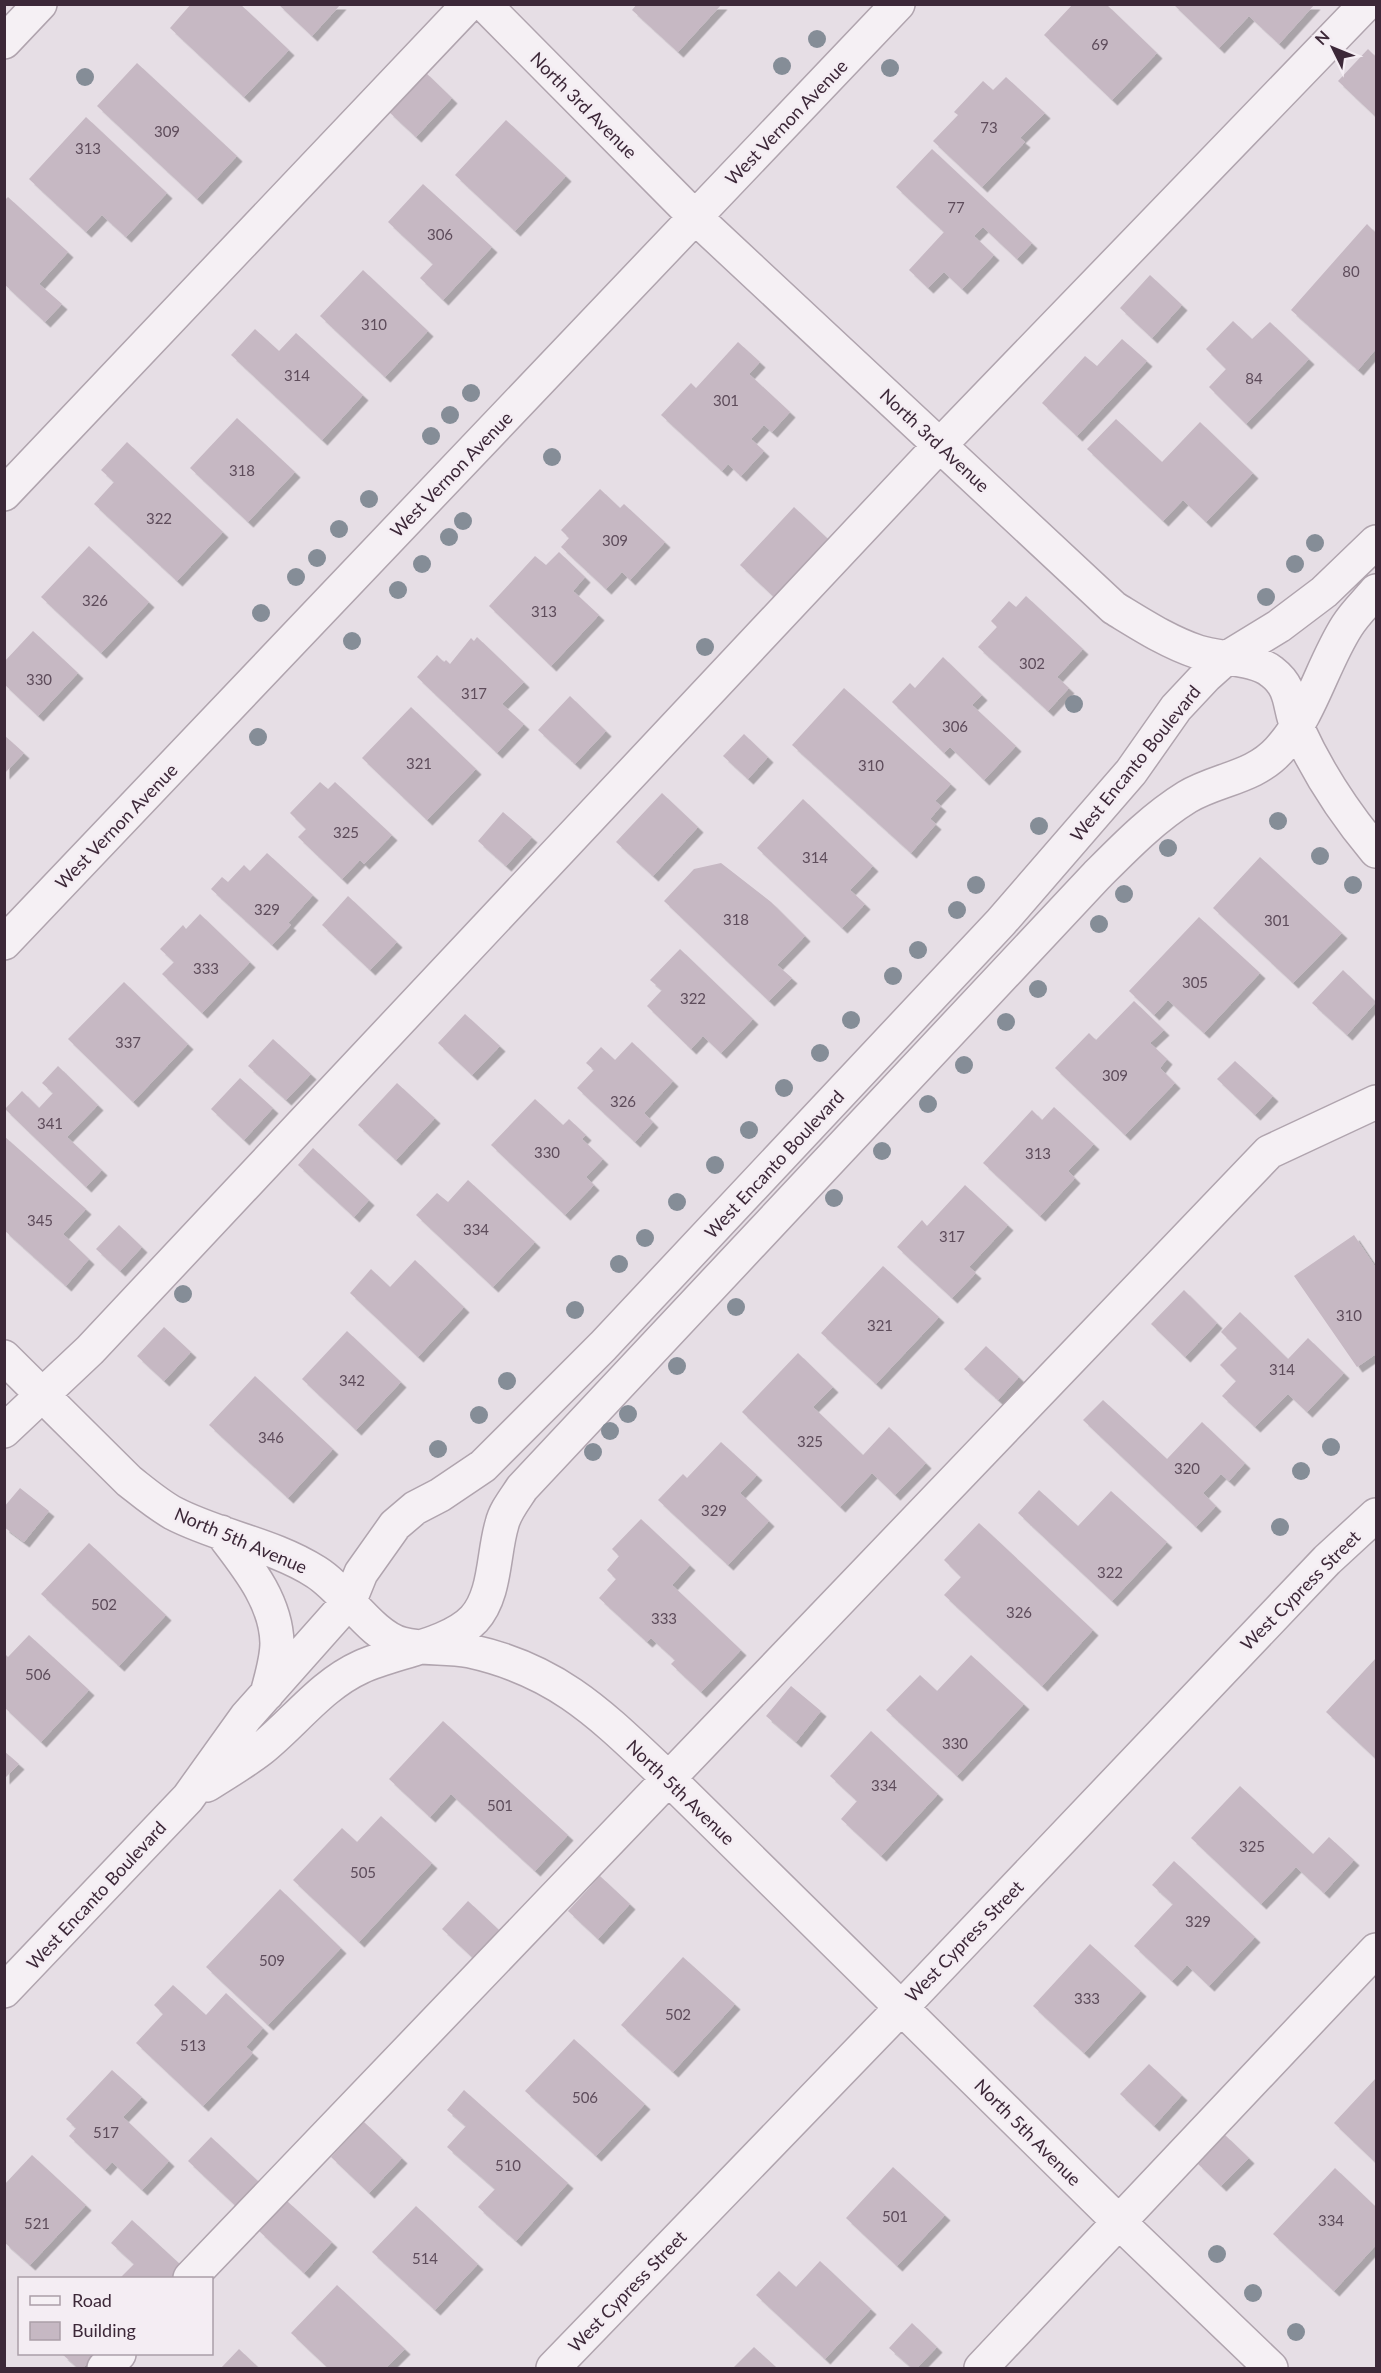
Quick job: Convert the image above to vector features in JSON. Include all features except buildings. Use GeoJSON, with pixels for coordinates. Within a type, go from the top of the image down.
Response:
{"type":"FeatureCollection","features":[{"type":"Feature","properties":{"kind":"street"},"geometry":{"type":"LineString","coordinates":[[4,42],[40,4]]}},
{"type":"Feature","properties":{"kind":"street"},"geometry":{"type":"LineString","coordinates":[[4,494],[469,4]]}},
{"type":"Feature","properties":{"kind":"street","name":"North 3rd Avenue"},"geometry":{"type":"LineString","coordinates":[[484,4],[695,217],[1114,608],[1167,640],[1225,659],[1259,664],[1272,672],[1288,690],[1296,726],[1333,793],[1356,827],[1377,851]]}},
{"type":"Feature","properties":{"kind":"street","name":"West Vernon Avenue"},"geometry":{"type":"LineString","coordinates":[[4,943],[898,4]]}},
{"type":"Feature","properties":{"kind":"street"},"geometry":{"type":"LineString","coordinates":[[4,1431],[98,1341],[940,445],[1366,4]]}},
{"type":"Feature","properties":{"kind":"street","name":"West Encanto Boulevard"},"geometry":{"type":"LineString","coordinates":[[4,1991],[188,1798],[246,1717],[350,1600],[366,1565],[395,1525],[415,1508],[440,1495],[483,1466],[603,1346],[1001,922],[1131,772],[1176,708],[1225,659],[1279,626],[1306,606],[1377,542]]}},
{"type":"Feature","properties":{"kind":"street","name":"West Encanto Boulevard"},"geometry":{"type":"LineString","coordinates":[[188,1798],[260,1750],[337,1680],[362,1666],[421,1647],[458,1630],[474,1619],[488,1591],[502,1521],[522,1488],[1097,875],[1147,826],[1187,797],[1259,768],[1279,750],[1296,726],[1348,625],[1377,591]]}},
{"type":"Feature","properties":{"kind":"street"},"geometry":{"type":"LineString","coordinates":[[191,2277],[1269,1152],[1377,1102]]}},
{"type":"Feature","properties":{"kind":"street","name":"North 5th Avenue"},"geometry":{"type":"LineString","coordinates":[[4,1357],[129,1481],[173,1513],[268,1549],[313,1570],[350,1600],[363,1616],[387,1637],[402,1644],[421,1647],[450,1647],[513,1662],[554,1682],[605,1719],[1271,2368]]}},
{"type":"Feature","properties":{"kind":"street","name":"West Cypress Street"},"geometry":{"type":"LineString","coordinates":[[553,2368],[901,2008],[1327,1560],[1377,1515]]}},
{"type":"Feature","properties":{"kind":"street"},"geometry":{"type":"LineString","coordinates":[[221,1532],[264,1595],[273,1615],[277,1644],[267,1694]]}},
{"type":"Feature","properties":{"kind":"street"},"geometry":{"type":"LineString","coordinates":[[981,2368],[1377,1950]]}},
{"type":"Feature","properties":{"kind":"street"},"geometry":{"type":"LineString","coordinates":[[104,2368],[118,2355]]}}]}
